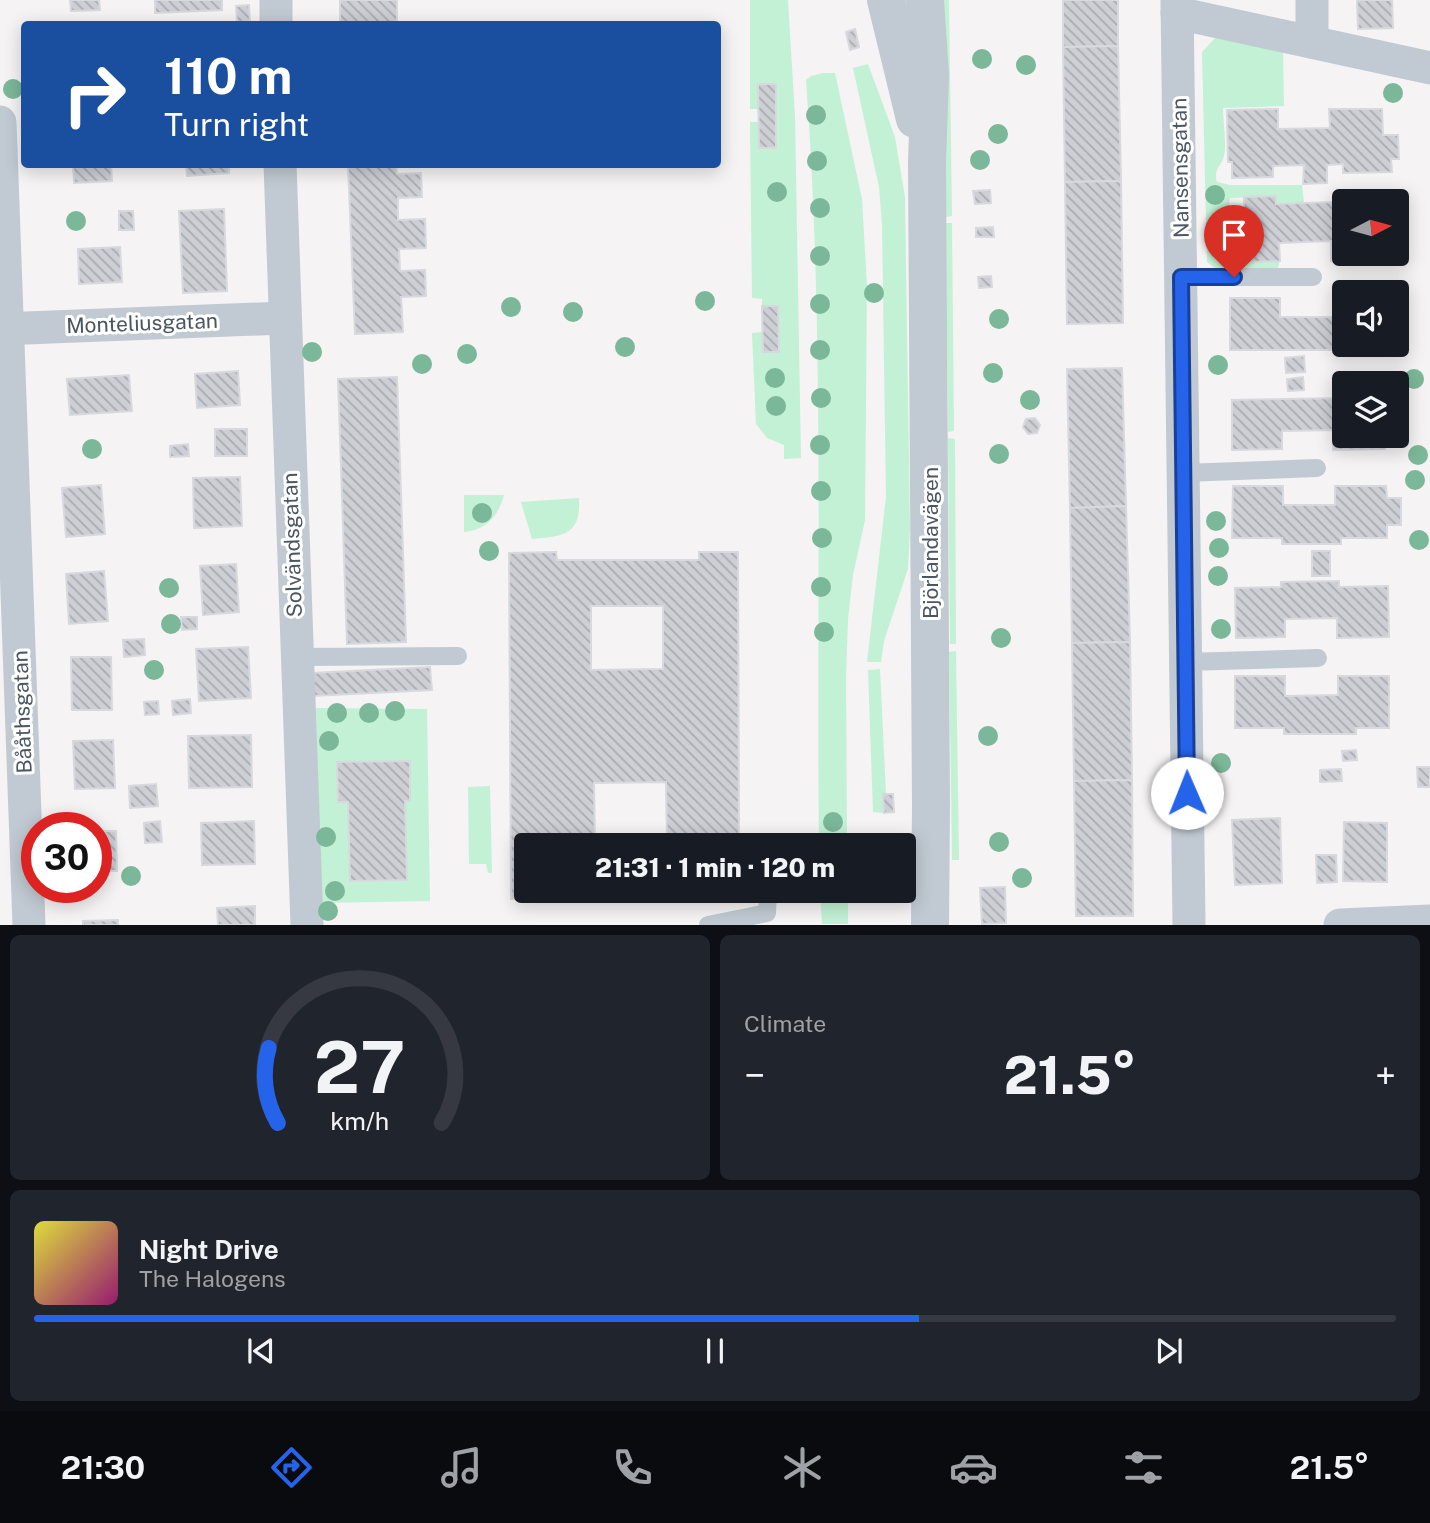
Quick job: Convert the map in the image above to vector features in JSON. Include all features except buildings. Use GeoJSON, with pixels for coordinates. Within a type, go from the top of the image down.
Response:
{"type":"FeatureCollection","features":[{"type":"Feature","properties":{"kind":"street"},"geometry":{"type":"LineString","coordinates":[[276,0],[276,21]]}},
{"type":"Feature","properties":{"kind":"street","name":"Björlandavägen"},"geometry":{"type":"LineString","coordinates":[[886,0],[927,162]]}},
{"type":"Feature","properties":{"kind":"street","name":"Björlandavägen"},"geometry":{"type":"LineString","coordinates":[[925,0],[930,75],[927,162],[930,925]]}},
{"type":"Feature","properties":{"kind":"street"},"geometry":{"type":"LineString","coordinates":[[1312,0],[1312,42]]}},
{"type":"Feature","properties":{"kind":"street"},"geometry":{"type":"LineString","coordinates":[[1177,6],[1312,42],[1430,68]]}},
{"type":"Feature","properties":{"kind":"street","name":"Nansensgatan"},"geometry":{"type":"LineString","coordinates":[[1177,6],[1189,925]]}},
{"type":"Feature","properties":{"kind":"street","name":"Bååthsgatan"},"geometry":{"type":"LineString","coordinates":[[0,122],[4,329],[29,925]]}},
{"type":"Feature","properties":{"kind":"street","name":"Solvändsgatan"},"geometry":{"type":"LineString","coordinates":[[280,168],[307,925]]}},
{"type":"Feature","properties":{"kind":"street","name":"Monteliusgatan"},"geometry":{"type":"LineString","coordinates":[[4,329],[284,318]]}},
{"type":"Feature","properties":{"kind":"street"},"geometry":{"type":"LineString","coordinates":[[1340,925],[1430,921]]}},
{"type":"Feature","properties":{"kind":"lane"},"geometry":{"type":"LineString","coordinates":[[1181,277],[1313,276]]}},
{"type":"Feature","properties":{"kind":"lane"},"geometry":{"type":"LineString","coordinates":[[1183,473],[1317,468]]}},
{"type":"Feature","properties":{"kind":"lane"},"geometry":{"type":"LineString","coordinates":[[297,657],[458,656]]}},
{"type":"Feature","properties":{"kind":"lane"},"geometry":{"type":"LineString","coordinates":[[1185,662],[1318,658]]}},
{"type":"Feature","properties":{"kind":"lane"},"geometry":{"type":"LineString","coordinates":[[708,925],[767,913],[767,903]]}},
{"type":"Feature","properties":{"kind":"green space"},"geometry":{"type":"Polygon","coordinates":[[[750,0],[788,0],[795,117],[801,458],[784,459],[784,445],[767,438],[756,424],[752,333],[762,332],[763,352],[779,351],[778,307],[762,306],[762,299],[752,298],[750,122],[759,122],[759,148],[776,148],[776,84],[759,109],[750,109],[750,0]]]}},
{"type":"Feature","properties":{"kind":"green space"},"geometry":{"type":"Polygon","coordinates":[[[942,0],[949,0],[952,216],[946,217],[942,0]]]}},
{"type":"Feature","properties":{"kind":"green space"},"geometry":{"type":"Polygon","coordinates":[[[1217,36],[1283,50],[1284,106],[1223,108],[1225,151],[1216,174],[1217,182],[1230,185],[1302,185],[1304,203],[1276,204],[1276,196],[1230,198],[1224,211],[1225,263],[1280,261],[1277,270],[1217,270],[1207,262],[1202,52],[1217,36]]]}},
{"type":"Feature","properties":{"kind":"green space"},"geometry":{"type":"Polygon","coordinates":[[[868,64],[895,137],[905,197],[910,528],[908,569],[884,641],[881,662],[867,662],[886,497],[882,224],[879,187],[853,68],[868,64]]]}},
{"type":"Feature","properties":{"kind":"green space"},"geometry":{"type":"Polygon","coordinates":[[[835,73],[862,199],[867,286],[865,520],[853,575],[848,619],[847,833],[819,833],[818,367],[806,80],[811,76],[835,73]]]}},
{"type":"Feature","properties":{"kind":"green space"},"geometry":{"type":"Polygon","coordinates":[[[946,223],[952,223],[954,431],[948,432],[946,223]]]}},
{"type":"Feature","properties":{"kind":"green space"},"geometry":{"type":"Polygon","coordinates":[[[948,438],[955,439],[956,644],[950,644],[948,438]]]}},
{"type":"Feature","properties":{"kind":"green space"},"geometry":{"type":"Polygon","coordinates":[[[464,495],[504,495],[490,521],[472,531],[464,532],[464,495]]]}},
{"type":"Feature","properties":{"kind":"green space"},"geometry":{"type":"Polygon","coordinates":[[[579,498],[577,520],[568,532],[532,539],[521,502],[579,498]]]}},
{"type":"Feature","properties":{"kind":"green space"},"geometry":{"type":"Polygon","coordinates":[[[956,651],[959,860],[952,860],[949,652],[956,651]]]}},
{"type":"Feature","properties":{"kind":"green space"},"geometry":{"type":"Polygon","coordinates":[[[880,669],[886,794],[883,795],[884,813],[873,812],[868,670],[880,669]]]}},
{"type":"Feature","properties":{"kind":"green space"},"geometry":{"type":"Polygon","coordinates":[[[316,708],[427,709],[430,901],[319,903],[316,708]]]}},
{"type":"Feature","properties":{"kind":"green space"},"geometry":{"type":"Polygon","coordinates":[[[490,786],[492,873],[488,873],[486,864],[469,864],[468,787],[490,786]]]}},
{"type":"Feature","properties":{"kind":"green space"},"geometry":{"type":"Polygon","coordinates":[[[821,903],[848,903],[848,924],[822,924],[821,903]]]}},
{"type":"Feature","properties":{"kind":"route"},"geometry":{"type":"LineString","coordinates":[[1187,793],[1181,277],[1234,277]]}}]}
